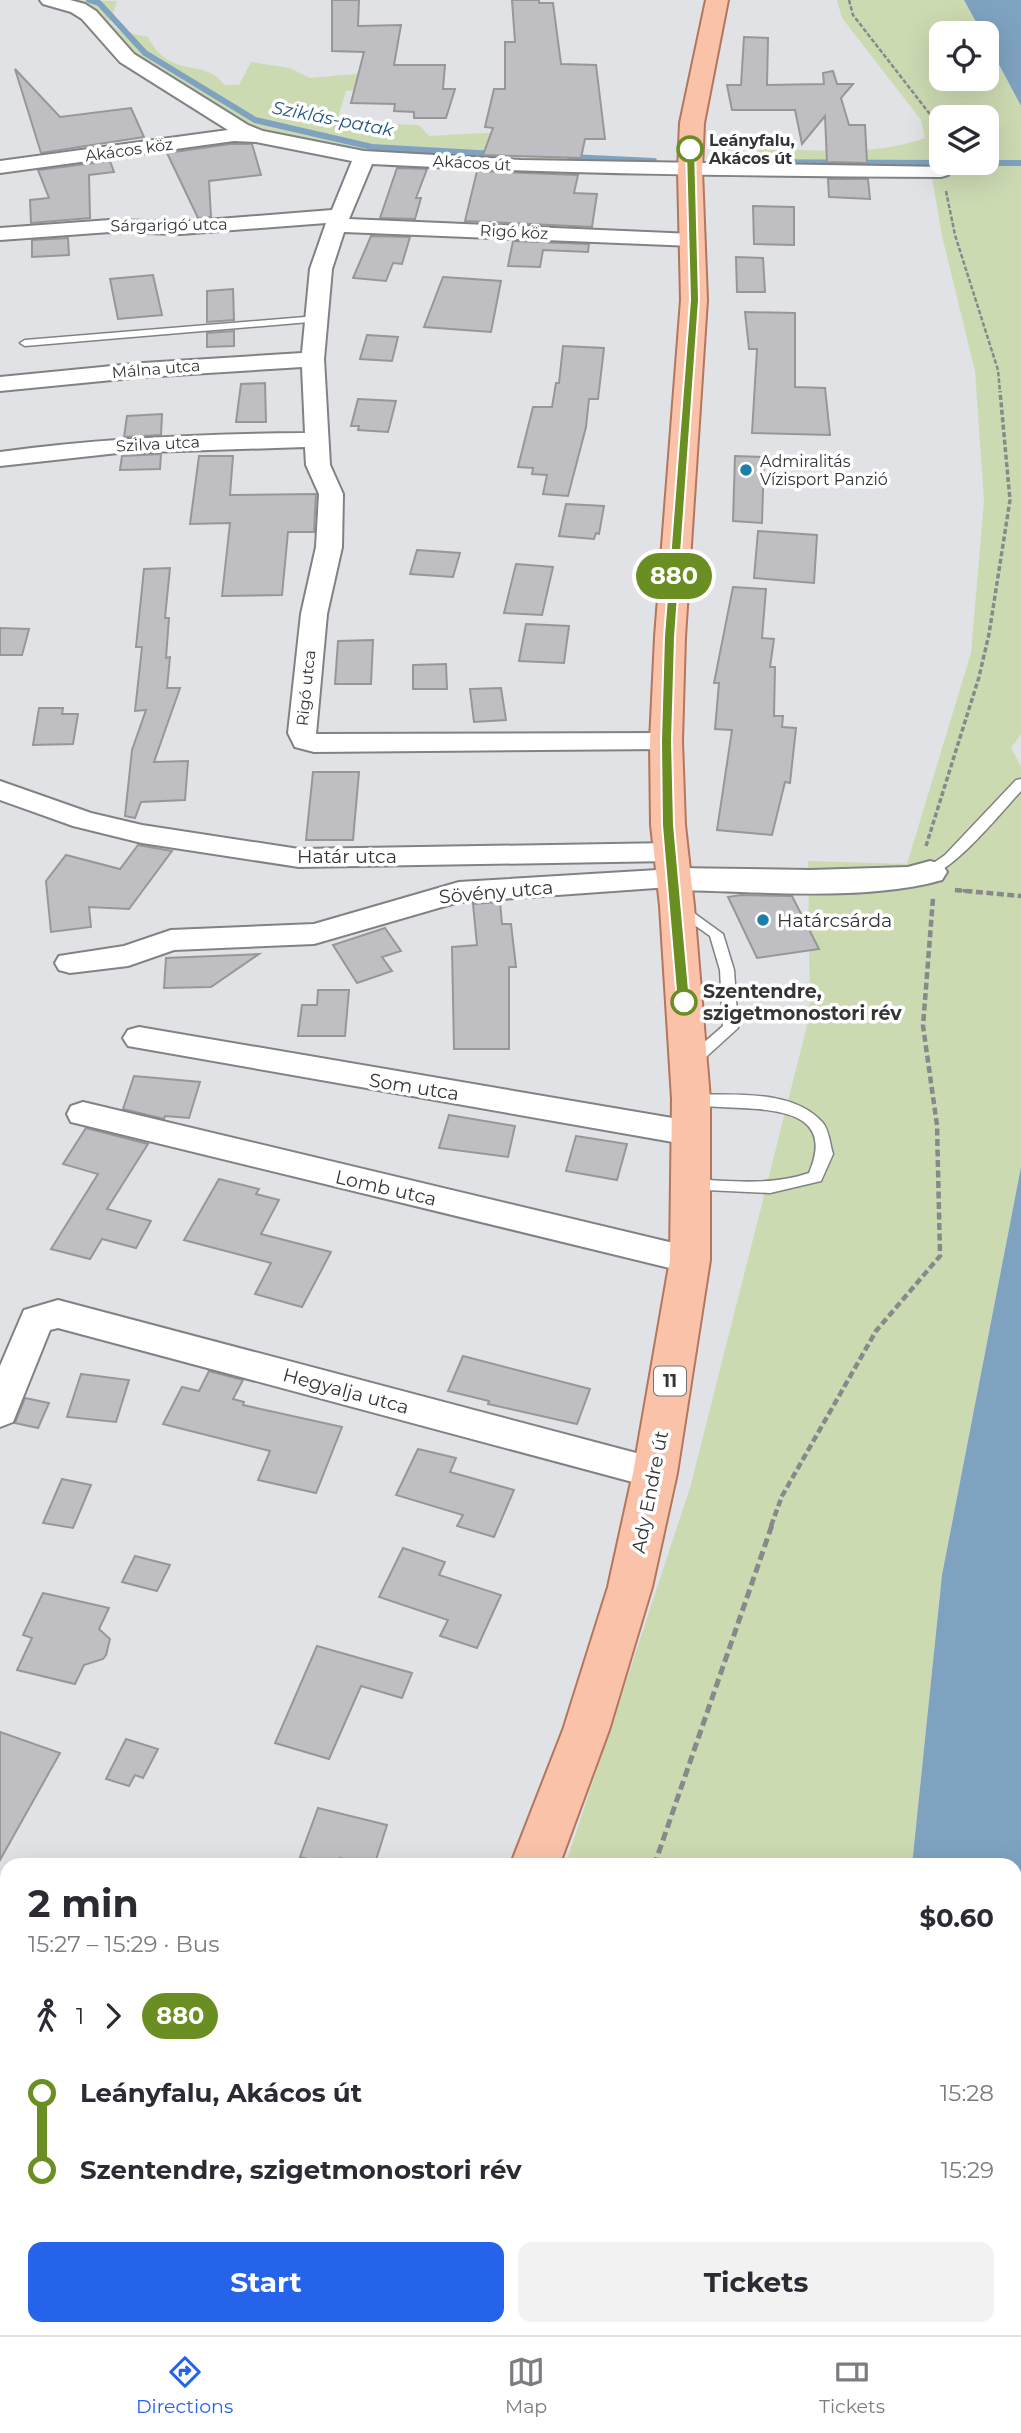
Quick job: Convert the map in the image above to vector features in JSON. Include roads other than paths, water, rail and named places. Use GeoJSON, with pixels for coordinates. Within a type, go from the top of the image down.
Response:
{"type":"FeatureCollection","features":[{"type":"Feature","properties":{"kind":"main road","name":"11"},"geometry":{"type":"LineString","coordinates":[[674,879],[666,741],[670,637],[694,300],[690,170],[694,110],[717,0]]}},
{"type":"Feature","properties":{"kind":"main road","name":"Ady Endre út"},"geometry":{"type":"LineString","coordinates":[[537,1858],[598,1691],[630,1587],[655,1473],[690,1259],[690,1099],[674,879]]}},
{"type":"Feature","properties":{"kind":"street","name":"Akácos út"},"geometry":{"type":"LineString","coordinates":[[49,0],[78,8],[89,15],[127,58],[217,116],[258,136],[364,157],[521,166],[690,170],[929,164]]}},
{"type":"Feature","properties":{"kind":"street","name":"Akácos köz"},"geometry":{"type":"LineString","coordinates":[[0,167],[234,135],[258,136]]}},
{"type":"Feature","properties":{"kind":"street","name":"Rigó utca"},"geometry":{"type":"LineString","coordinates":[[364,157],[337,221],[321,269],[313,359],[316,440],[318,465],[331,494],[329,547],[314,614],[302,733],[305,741],[666,741]]}},
{"type":"Feature","properties":{"kind":"street","name":"Sárgarigó utca"},"geometry":{"type":"LineString","coordinates":[[0,234],[110,226],[181,228],[337,221]]}},
{"type":"Feature","properties":{"kind":"street","name":"Rigó köz"},"geometry":{"type":"LineString","coordinates":[[337,221],[693,240]]}},
{"type":"Feature","properties":{"kind":"street","name":"Málna utca"},"geometry":{"type":"LineString","coordinates":[[0,384],[129,371],[313,359]]}},
{"type":"Feature","properties":{"kind":"street","name":"Szilva utca"},"geometry":{"type":"LineString","coordinates":[[0,459],[79,449],[175,443],[316,440]]}},
{"type":"Feature","properties":{"kind":"street","name":"Határ utca"},"geometry":{"type":"LineString","coordinates":[[0,790],[83,820],[142,834],[299,858],[674,879]]}},
{"type":"Feature","properties":{"kind":"street"},"geometry":{"type":"LineString","coordinates":[[0,808],[29,802]]}},
{"type":"Feature","properties":{"kind":"street","name":"Sövény utca"},"geometry":{"type":"LineString","coordinates":[[70,963],[128,956],[171,940],[314,934],[335,930],[437,896],[459,892],[674,879],[932,880]]}},
{"type":"Feature","properties":{"kind":"street","name":"Som utca"},"geometry":{"type":"LineString","coordinates":[[139,1038],[690,1099]]}},
{"type":"Feature","properties":{"kind":"street","name":"Lomb utca"},"geometry":{"type":"LineString","coordinates":[[83,1114],[690,1259]]}},
{"type":"Feature","properties":{"kind":"street","name":"Hegyalja utca"},"geometry":{"type":"LineString","coordinates":[[0,1412],[36,1321],[58,1314],[655,1473]]}},
{"type":"Feature","properties":{"kind":"lane"},"geometry":{"type":"LineString","coordinates":[[24,343],[317,319]]}},
{"type":"Feature","properties":{"kind":"lane"},"geometry":{"type":"LineString","coordinates":[[932,880],[1021,783]]}},
{"type":"Feature","properties":{"kind":"lane"},"geometry":{"type":"LineString","coordinates":[[690,1099],[772,1103],[802,1113],[818,1127],[825,1154],[815,1177],[793,1186],[750,1188],[691,1185]]}},
{"type":"Feature","properties":{"kind":"water"},"geometry":{"type":"Polygon","coordinates":[[[964,0],[1021,0],[1021,106],[999,65],[999,21],[975,21],[964,0]]]}},
{"type":"Feature","properties":{"kind":"water"},"geometry":{"type":"Polygon","coordinates":[[[1021,1167],[1021,1858],[913,1858],[942,1575],[1021,1167]]]}},
{"type":"Feature","properties":{"kind":"waterway","name":"Sziklás-patak"},"geometry":{"type":"LineString","coordinates":[[89,0],[99,3],[145,53],[255,120],[372,147],[495,154]]}},
{"type":"Feature","properties":{"kind":"waterway","name":"Sziklás-patak"},"geometry":{"type":"LineString","coordinates":[[570,157],[654,161]]}},
{"type":"Feature","properties":{"kind":"waterway","name":"Sziklás-patak"},"geometry":{"type":"LineString","coordinates":[[712,162],[929,163]]}},
{"type":"Feature","properties":{"kind":"waterway","name":"Sziklás-patak"},"geometry":{"type":"LineString","coordinates":[[999,163],[1021,163]]}},
{"type":"Feature","properties":{"kind":"place","name":"Leányfalu, Akácos út"},"geometry":{"type":"Point","coordinates":[690,149]}},
{"type":"Feature","properties":{"kind":"place","name":"Admiralitás Vízisport Panzió"},"geometry":{"type":"Point","coordinates":[746,470]}},
{"type":"Feature","properties":{"kind":"place","name":"Határcsárda"},"geometry":{"type":"Point","coordinates":[763,920]}},
{"type":"Feature","properties":{"kind":"place","name":"Szentendre, szigetmonostori rév"},"geometry":{"type":"Point","coordinates":[684,1002]}}]}
